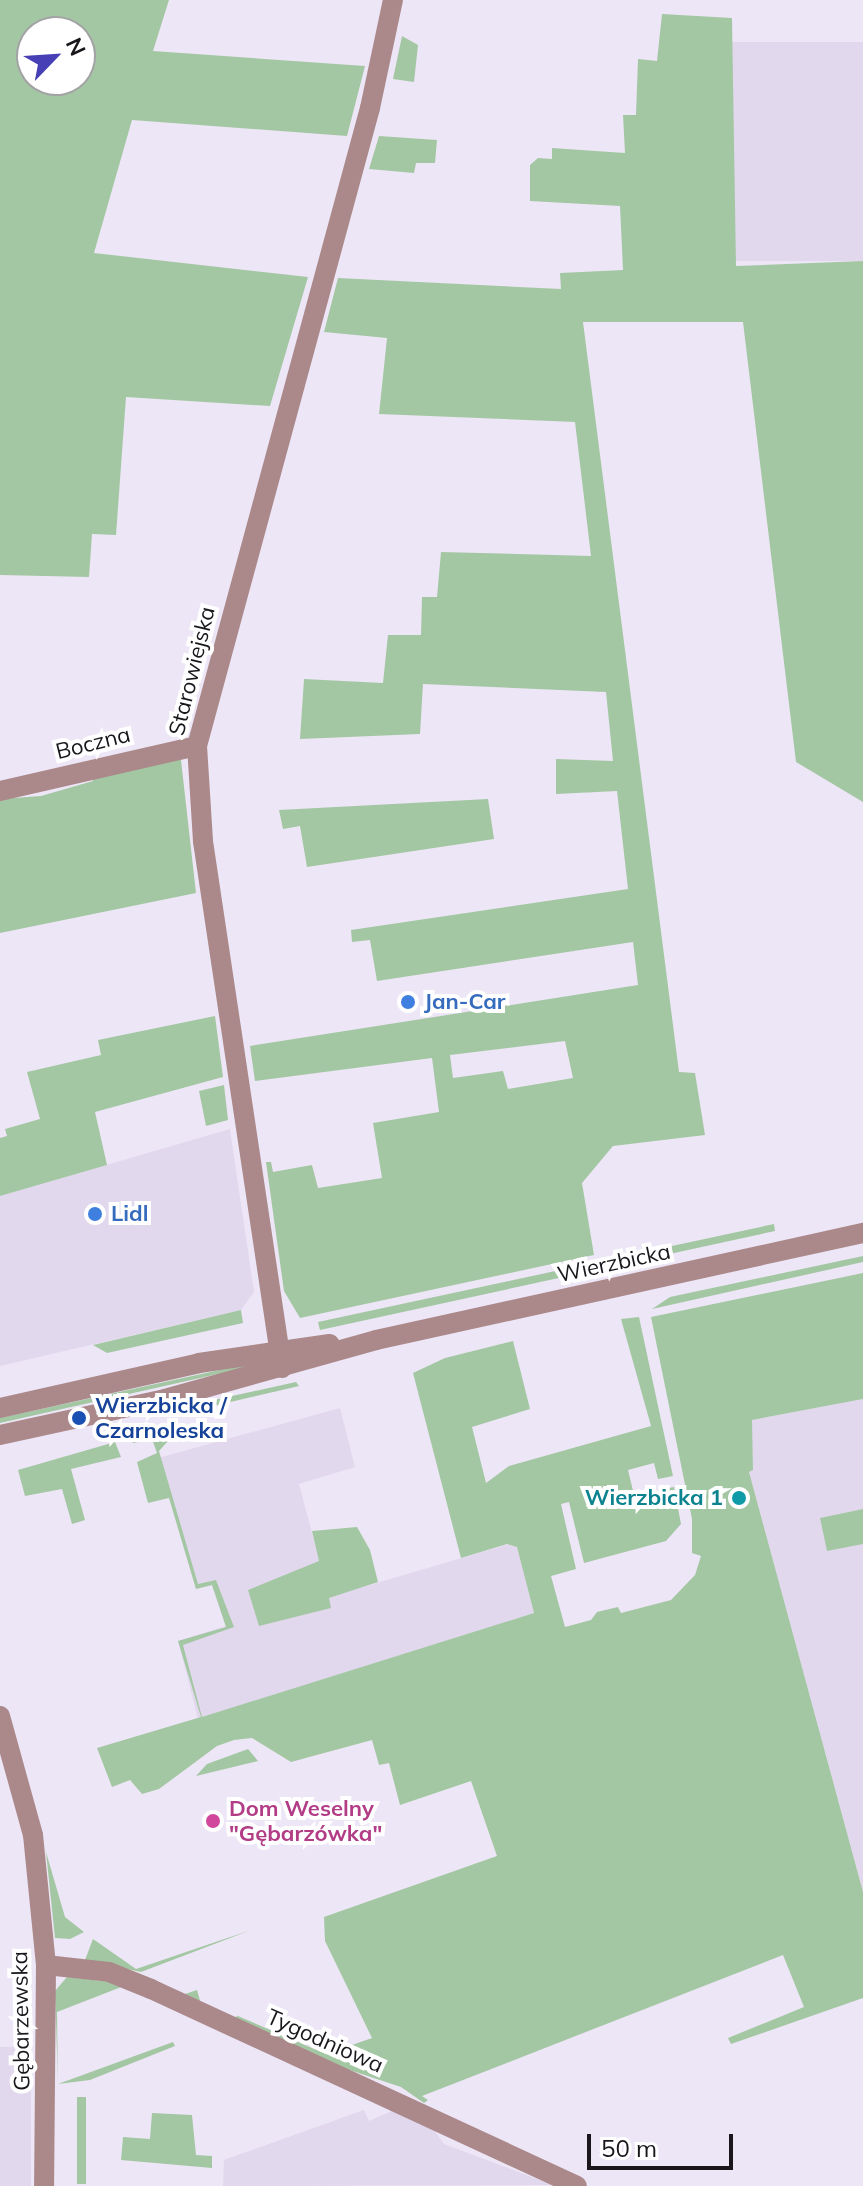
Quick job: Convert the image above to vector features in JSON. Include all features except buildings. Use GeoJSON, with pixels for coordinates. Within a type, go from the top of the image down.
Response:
{"type":"FeatureCollection","features":[{"type":"Feature","properties":{"kind":"street","name":"Starowiejska"},"geometry":{"type":"LineString","coordinates":[[281,1360],[203,841],[197,746],[370,108],[393,0]]}},
{"type":"Feature","properties":{"kind":"street","name":"Boczna"},"geometry":{"type":"LineString","coordinates":[[0,791],[197,746]]}},
{"type":"Feature","properties":{"kind":"street","name":"Wierzbicka"},"geometry":{"type":"LineString","coordinates":[[0,1435],[281,1360],[863,1233]]}},
{"type":"Feature","properties":{"kind":"street","name":"Wierzbicka"},"geometry":{"type":"LineString","coordinates":[[0,1408],[199,1363],[281,1360]]}},
{"type":"Feature","properties":{"kind":"street","name":"Gębarzewska"},"geometry":{"type":"LineString","coordinates":[[0,1716],[33,1835],[46,1965],[44,2186]]}},
{"type":"Feature","properties":{"kind":"street","name":"Tygodniowa"},"geometry":{"type":"LineString","coordinates":[[46,1965],[109,1972],[151,1989],[577,2186]]}},
{"type":"Feature","properties":{"kind":"shaded area"},"geometry":{"type":"Polygon","coordinates":[[[729,42],[863,42],[863,261],[729,261],[729,42]]]}},
{"type":"Feature","properties":{"kind":"shaded area"},"geometry":{"type":"Polygon","coordinates":[[[230,1129],[254,1292],[241,1310],[0,1366],[0,1196],[230,1129]]]}},
{"type":"Feature","properties":{"kind":"shaded area"},"geometry":{"type":"Polygon","coordinates":[[[863,1399],[863,1892],[749,1472],[753,1470],[751,1420],[863,1399]]]}},
{"type":"Feature","properties":{"kind":"shaded area"},"geometry":{"type":"Polygon","coordinates":[[[340,1408],[355,1467],[299,1484],[329,1597],[516,1542],[534,1613],[198,1719],[178,1641],[226,1626],[212,1585],[196,1589],[158,1458],[340,1408]]]}},
{"type":"Feature","properties":{"kind":"shaded area"},"geometry":{"type":"Polygon","coordinates":[[[0,2047],[31,2047],[31,2186],[0,2186],[0,2047]]]}},
{"type":"Feature","properties":{"kind":"shaded area"},"geometry":{"type":"Polygon","coordinates":[[[364,2110],[369,2121],[394,2110],[432,2127],[444,2144],[553,2185],[223,2186],[224,2160],[364,2110]]]}},
{"type":"Feature","properties":{"kind":"green space"},"geometry":{"type":"Polygon","coordinates":[[[0,0],[169,0],[153,51],[365,66],[347,136],[132,120],[94,253],[308,277],[270,406],[126,397],[116,535],[92,534],[89,577],[0,575],[0,0]]]}},
{"type":"Feature","properties":{"kind":"green space"},"geometry":{"type":"Polygon","coordinates":[[[662,14],[732,18],[736,266],[863,261],[863,802],[796,762],[743,322],[583,322],[679,1072],[695,1073],[705,1135],[613,1146],[582,1183],[594,1255],[300,1318],[284,1291],[266,1162],[271,1162],[273,1172],[312,1165],[318,1188],[382,1178],[373,1123],[439,1112],[432,1058],[255,1081],[250,1046],[638,985],[633,942],[377,981],[370,940],[352,942],[351,930],[628,889],[617,791],[556,794],[556,759],[613,761],[606,692],[423,684],[420,734],[300,739],[304,679],[383,683],[388,635],[421,635],[422,597],[437,597],[441,552],[591,556],[575,422],[379,414],[387,338],[324,332],[338,278],[561,289],[560,273],[623,270],[620,206],[530,201],[530,165],[538,158],[552,159],[552,148],[625,153],[623,115],[636,115],[638,59],[657,61],[662,14]],[[565,1041],[450,1055],[453,1078],[503,1071],[508,1089],[573,1078],[565,1041]]]}},
{"type":"Feature","properties":{"kind":"green space"},"geometry":{"type":"Polygon","coordinates":[[[402,36],[418,45],[414,82],[393,79],[402,36]]]}},
{"type":"Feature","properties":{"kind":"green space"},"geometry":{"type":"Polygon","coordinates":[[[379,136],[437,140],[435,163],[416,163],[414,173],[369,169],[379,136]]]}},
{"type":"Feature","properties":{"kind":"green space"},"geometry":{"type":"Polygon","coordinates":[[[174,756],[181,760],[196,893],[0,933],[0,799],[41,796],[93,781],[93,774],[174,756]]]}},
{"type":"Feature","properties":{"kind":"green space"},"geometry":{"type":"Polygon","coordinates":[[[488,799],[494,839],[307,867],[300,826],[283,829],[279,810],[488,799]]]}},
{"type":"Feature","properties":{"kind":"green space"},"geometry":{"type":"Polygon","coordinates":[[[215,1016],[223,1077],[95,1112],[107,1165],[0,1196],[0,1138],[7,1136],[5,1129],[40,1119],[27,1072],[101,1055],[98,1040],[215,1016]]]}},
{"type":"Feature","properties":{"kind":"green space"},"geometry":{"type":"Polygon","coordinates":[[[224,1085],[228,1120],[206,1126],[199,1091],[224,1085]]]}},
{"type":"Feature","properties":{"kind":"green space"},"geometry":{"type":"Polygon","coordinates":[[[774,1224],[775,1231],[320,1330],[318,1322],[774,1224]]]}},
{"type":"Feature","properties":{"kind":"green space"},"geometry":{"type":"Polygon","coordinates":[[[863,1256],[863,1262],[652,1309],[670,1297],[863,1256]]]}},
{"type":"Feature","properties":{"kind":"green space"},"geometry":{"type":"Polygon","coordinates":[[[863,1273],[863,1399],[752,1420],[753,1470],[749,1472],[863,1892],[863,1998],[731,2044],[728,2038],[804,2007],[783,1955],[422,2096],[428,2100],[424,2103],[401,2087],[316,2059],[229,2019],[238,2016],[326,2054],[372,2038],[325,1941],[324,1917],[497,1856],[471,1781],[400,1805],[389,1763],[379,1765],[372,1740],[291,1762],[252,1738],[234,1740],[217,1746],[159,1789],[142,1794],[130,1780],[112,1787],[97,1748],[201,1717],[178,1641],[226,1627],[212,1585],[196,1589],[169,1498],[148,1503],[137,1462],[157,1453],[152,1439],[133,1443],[131,1435],[165,1427],[168,1441],[159,1451],[198,1584],[216,1580],[234,1627],[183,1645],[202,1717],[534,1613],[517,1547],[507,1544],[461,1558],[413,1373],[445,1358],[513,1341],[530,1409],[472,1427],[486,1483],[509,1466],[651,1426],[621,1319],[639,1317],[673,1476],[658,1479],[654,1463],[628,1470],[634,1495],[674,1487],[681,1524],[666,1541],[584,1563],[569,1502],[561,1504],[576,1569],[551,1576],[565,1627],[591,1620],[597,1612],[618,1607],[621,1613],[671,1600],[695,1575],[701,1556],[692,1553],[692,1519],[651,1317],[863,1273]]]}},
{"type":"Feature","properties":{"kind":"green space"},"geometry":{"type":"Polygon","coordinates":[[[241,1310],[243,1323],[107,1353],[93,1345],[241,1310]]]}},
{"type":"Feature","properties":{"kind":"green space"},"geometry":{"type":"Polygon","coordinates":[[[247,1364],[249,1367],[0,1423],[0,1418],[247,1364]]]}},
{"type":"Feature","properties":{"kind":"green space"},"geometry":{"type":"Polygon","coordinates":[[[296,1382],[299,1386],[179,1414],[191,1405],[296,1382]]]}},
{"type":"Feature","properties":{"kind":"green space"},"geometry":{"type":"Polygon","coordinates":[[[115,1442],[121,1457],[71,1469],[85,1520],[72,1524],[62,1489],[25,1496],[18,1470],[115,1442]]]}},
{"type":"Feature","properties":{"kind":"green space"},"geometry":{"type":"Polygon","coordinates":[[[863,1509],[863,1544],[827,1551],[820,1518],[863,1509]]]}},
{"type":"Feature","properties":{"kind":"green space"},"geometry":{"type":"Polygon","coordinates":[[[357,1527],[370,1550],[378,1582],[329,1598],[331,1608],[259,1626],[248,1590],[319,1561],[312,1531],[357,1527]]]}},
{"type":"Feature","properties":{"kind":"green space"},"geometry":{"type":"Polygon","coordinates":[[[248,1749],[258,1761],[196,1776],[207,1764],[248,1749]]]}},
{"type":"Feature","properties":{"kind":"green space"},"geometry":{"type":"Polygon","coordinates":[[[46,1852],[65,1917],[84,1932],[70,1939],[55,1938],[46,1852]]]}},
{"type":"Feature","properties":{"kind":"green space"},"geometry":{"type":"Polygon","coordinates":[[[251,1930],[141,1972],[85,1960],[93,1939],[136,1969],[251,1930]]]}},
{"type":"Feature","properties":{"kind":"green space"},"geometry":{"type":"Polygon","coordinates":[[[67,1977],[129,1984],[57,2012],[58,2084],[55,1991],[67,1977]]]}},
{"type":"Feature","properties":{"kind":"green space"},"geometry":{"type":"Polygon","coordinates":[[[197,1990],[201,2004],[229,2019],[179,1996],[197,1990]]]}},
{"type":"Feature","properties":{"kind":"green space"},"geometry":{"type":"Polygon","coordinates":[[[173,2042],[175,2046],[90,2080],[58,2084],[173,2042]]]}},
{"type":"Feature","properties":{"kind":"green space"},"geometry":{"type":"Polygon","coordinates":[[[77,2097],[86,2097],[86,2184],[77,2184],[77,2097]]]}},
{"type":"Feature","properties":{"kind":"green space"},"geometry":{"type":"Polygon","coordinates":[[[152,2113],[192,2115],[196,2155],[212,2156],[212,2168],[121,2160],[123,2137],[150,2139],[152,2113]]]}},
{"type":"Feature","properties":{"kind":"place","name":"Jan-Car"},"geometry":{"type":"Point","coordinates":[408,1002]}},
{"type":"Feature","properties":{"kind":"place","name":"Lidl"},"geometry":{"type":"Point","coordinates":[95,1214]}},
{"type":"Feature","properties":{"kind":"place","name":"Wierzbicka / Czarnoleska"},"geometry":{"type":"Point","coordinates":[79,1418]}},
{"type":"Feature","properties":{"kind":"place","name":"Wierzbicka 1"},"geometry":{"type":"Point","coordinates":[739,1498]}},
{"type":"Feature","properties":{"kind":"place","name":"Dom Weselny \"Gębarzówka\""},"geometry":{"type":"Point","coordinates":[213,1821]}}]}
